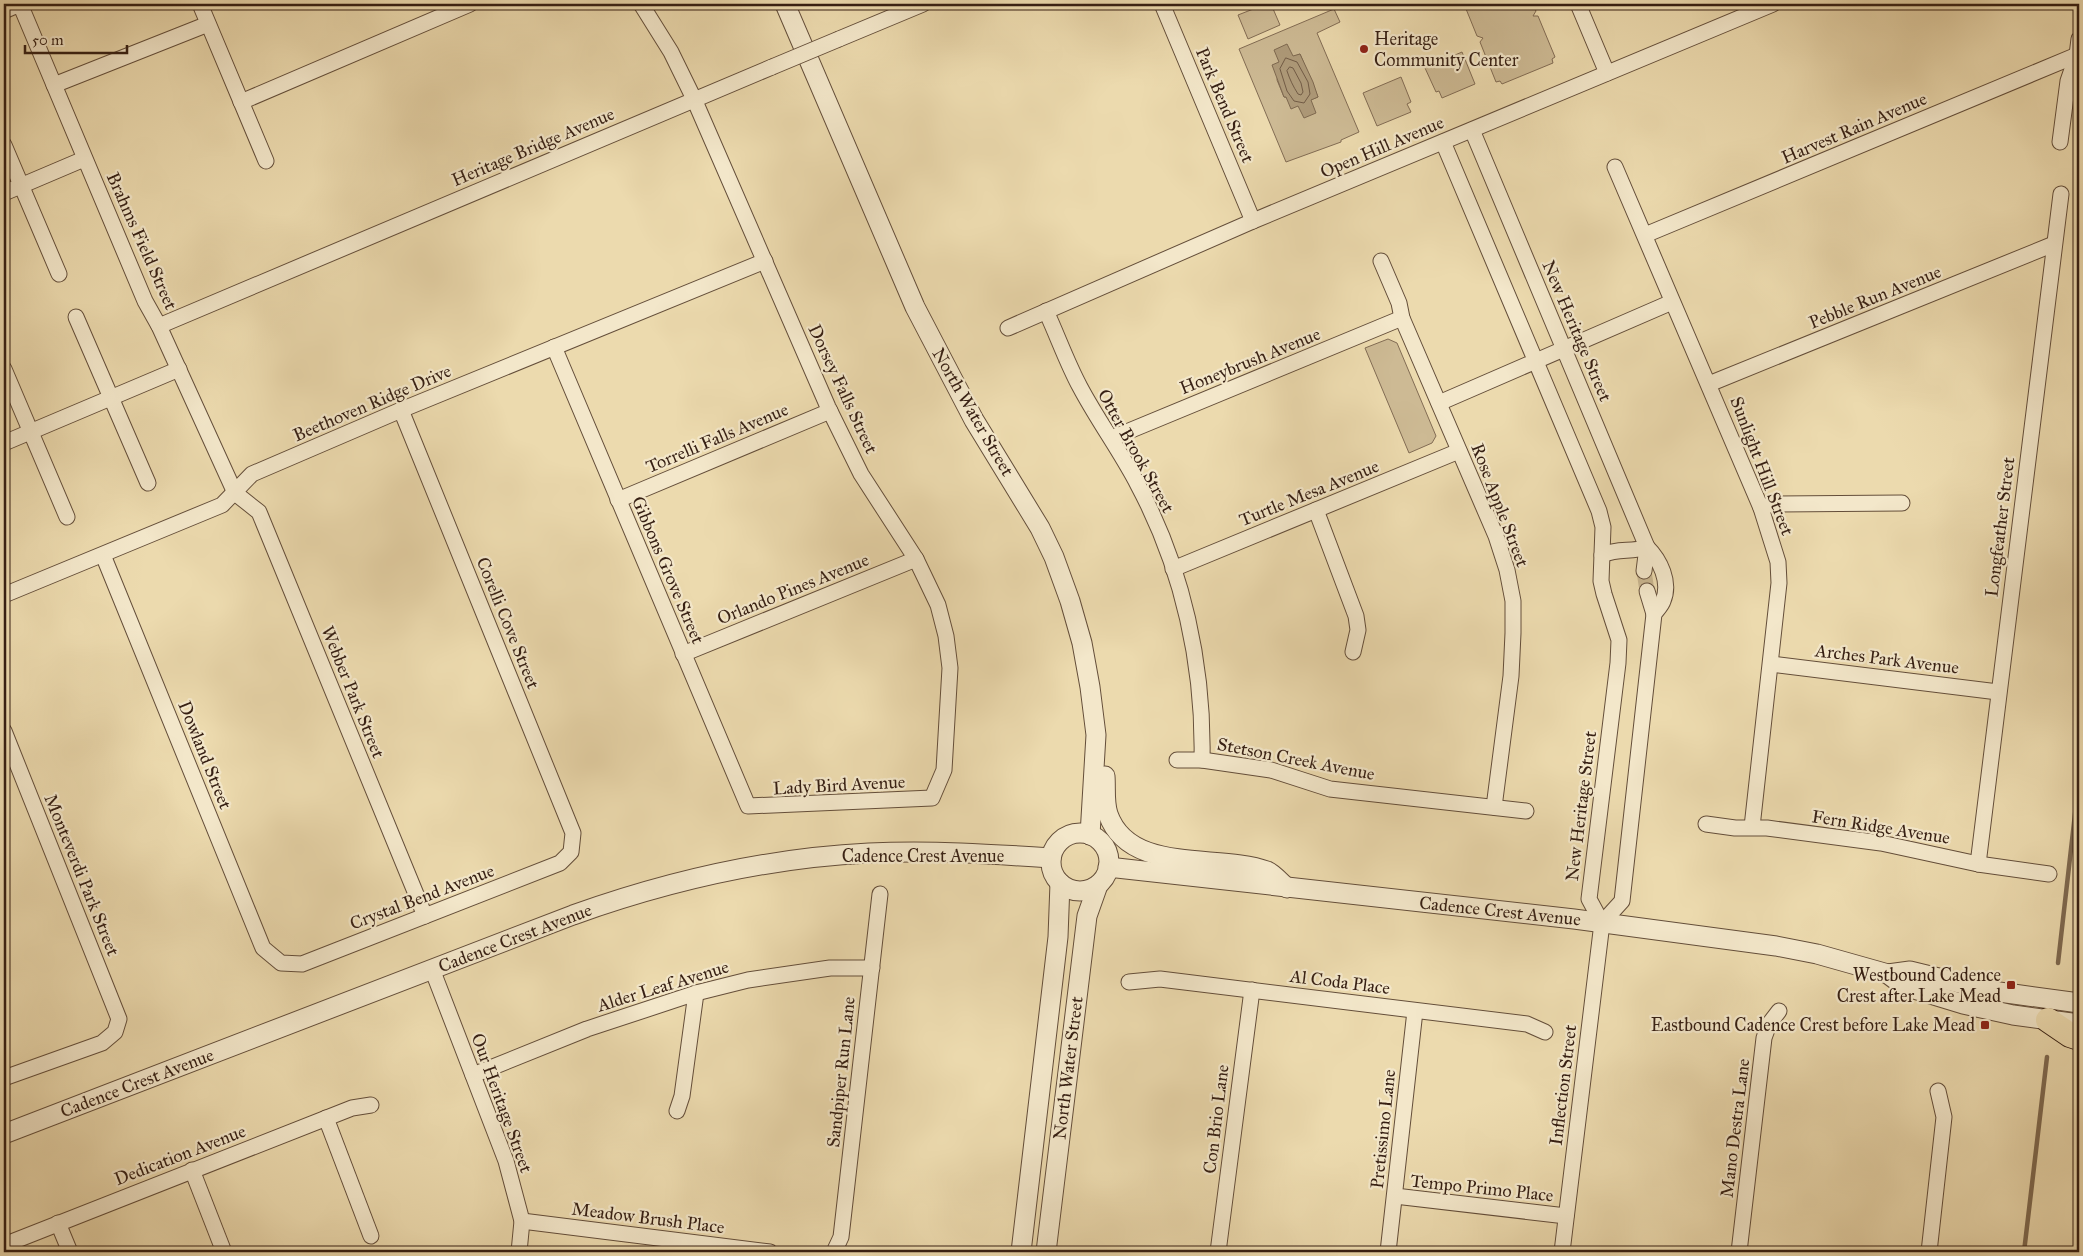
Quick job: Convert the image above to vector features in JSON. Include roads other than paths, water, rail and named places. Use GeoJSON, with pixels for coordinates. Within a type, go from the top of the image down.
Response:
{"type":"FeatureCollection","features":[{"type":"Feature","properties":{"kind":"main road"},"geometry":{"type":"LineString","coordinates":[[2048,1020],[2070,1035],[2079,1038]]}},
{"type":"Feature","properties":{"kind":"street"},"geometry":{"type":"LineString","coordinates":[[4,10],[20,4]]}},
{"type":"Feature","properties":{"kind":"street","name":"Brahms Field Street"},"geometry":{"type":"LineString","coordinates":[[20,4],[145,301],[160,326],[234,492]]}},
{"type":"Feature","properties":{"kind":"street"},"geometry":{"type":"LineString","coordinates":[[200,4],[266,161]]}},
{"type":"Feature","properties":{"kind":"street"},"geometry":{"type":"LineString","coordinates":[[241,102],[470,4]]}},
{"type":"Feature","properties":{"kind":"street","name":"Dorsey Falls Street"},"geometry":{"type":"LineString","coordinates":[[641,4],[670,52],[694,99],[830,411],[861,474],[916,559],[938,605],[946,636],[950,668],[944,770],[932,798]]}},
{"type":"Feature","properties":{"kind":"street","name":"North Water Street"},"geometry":{"type":"LineString","coordinates":[[785,4],[915,307],[970,412],[1025,501],[1054,557],[1070,601],[1082,643],[1090,687],[1096,735],[1090,835]]}},
{"type":"Feature","properties":{"kind":"street","name":"Heritage Bridge Avenue"},"geometry":{"type":"LineString","coordinates":[[160,326],[922,4]]}},
{"type":"Feature","properties":{"kind":"street","name":"Park Bend Street"},"geometry":{"type":"LineString","coordinates":[[1162,4],[1253,221]]}},
{"type":"Feature","properties":{"kind":"street"},"geometry":{"type":"LineString","coordinates":[[1578,4],[1607,72]]}},
{"type":"Feature","properties":{"kind":"street","name":"Open Hill Avenue"},"geometry":{"type":"LineString","coordinates":[[1008,328],[1253,221],[1773,4]]}},
{"type":"Feature","properties":{"kind":"street"},"geometry":{"type":"LineString","coordinates":[[54,85],[208,24]]}},
{"type":"Feature","properties":{"kind":"street"},"geometry":{"type":"LineString","coordinates":[[2060,142],[2068,81],[2078,55],[2079,39]]}},
{"type":"Feature","properties":{"kind":"street","name":"Harvest Rain Avenue"},"geometry":{"type":"LineString","coordinates":[[1645,235],[2078,55]]}},
{"type":"Feature","properties":{"kind":"street","name":"New Heritage Street"},"geometry":{"type":"LineString","coordinates":[[1472,130],[1647,547],[1659,561],[1665,584],[1664,601],[1654,614]]}},
{"type":"Feature","properties":{"kind":"street","name":"New Heritage Street"},"geometry":{"type":"LineString","coordinates":[[1443,142],[1599,511],[1603,528],[1601,569],[1604,594],[1619,640],[1589,899],[1602,923],[1622,901],[1654,614],[1647,591]]}},
{"type":"Feature","properties":{"kind":"street"},"geometry":{"type":"LineString","coordinates":[[4,145],[59,274]]}},
{"type":"Feature","properties":{"kind":"street"},"geometry":{"type":"LineString","coordinates":[[4,193],[84,159]]}},
{"type":"Feature","properties":{"kind":"street","name":"Sunlight Hill Street"},"geometry":{"type":"LineString","coordinates":[[1615,167],[1761,508],[1778,562],[1779,584],[1752,827]]}},
{"type":"Feature","properties":{"kind":"street","name":"Longfeather Street"},"geometry":{"type":"LineString","coordinates":[[1978,864],[2061,194]]}},
{"type":"Feature","properties":{"kind":"street","name":"Pebble Run Avenue"},"geometry":{"type":"LineString","coordinates":[[1709,384],[2054,244]]}},
{"type":"Feature","properties":{"kind":"street","name":"Rose Apple Street"},"geometry":{"type":"LineString","coordinates":[[1381,260],[1399,303],[1402,318],[1496,536],[1507,570],[1513,601],[1514,633],[1511,676],[1494,807]]}},
{"type":"Feature","properties":{"kind":"street","name":"Beethoven Ridge Drive"},"geometry":{"type":"LineString","coordinates":[[4,595],[222,506],[252,474],[401,410],[765,261]]}},
{"type":"Feature","properties":{"kind":"street"},"geometry":{"type":"LineString","coordinates":[[1440,403],[1672,302]]}},
{"type":"Feature","properties":{"kind":"street","name":"Otter Brook Street"},"geometry":{"type":"LineString","coordinates":[[1046,311],[1081,389],[1139,486],[1179,586],[1198,670],[1202,717],[1202,760]]}},
{"type":"Feature","properties":{"kind":"street"},"geometry":{"type":"LineString","coordinates":[[76,317],[148,483]]}},
{"type":"Feature","properties":{"kind":"street","name":"Honeybrush Avenue"},"geometry":{"type":"LineString","coordinates":[[1112,438],[1402,318]]}},
{"type":"Feature","properties":{"kind":"street","name":"Gibbons Grove Street"},"geometry":{"type":"LineString","coordinates":[[554,348],[748,806]]}},
{"type":"Feature","properties":{"kind":"street"},"geometry":{"type":"LineString","coordinates":[[4,369],[67,517]]}},
{"type":"Feature","properties":{"kind":"street"},"geometry":{"type":"LineString","coordinates":[[4,443],[179,369]]}},
{"type":"Feature","properties":{"kind":"street","name":"Corelli Cove Street"},"geometry":{"type":"LineString","coordinates":[[401,410],[573,832],[571,852]]}},
{"type":"Feature","properties":{"kind":"street","name":"Torrelli Falls Avenue"},"geometry":{"type":"LineString","coordinates":[[618,500],[830,411]]}},
{"type":"Feature","properties":{"kind":"street","name":"Turtle Mesa Avenue"},"geometry":{"type":"LineString","coordinates":[[1173,569],[1459,451]]}},
{"type":"Feature","properties":{"kind":"street","name":"Webber Park Street"},"geometry":{"type":"LineString","coordinates":[[234,492],[260,512],[425,916]]}},
{"type":"Feature","properties":{"kind":"street"},"geometry":{"type":"LineString","coordinates":[[1761,508],[1772,504],[1902,503]]}},
{"type":"Feature","properties":{"kind":"street"},"geometry":{"type":"LineString","coordinates":[[1316,510],[1356,616],[1358,630],[1353,652]]}},
{"type":"Feature","properties":{"kind":"street"},"geometry":{"type":"LineString","coordinates":[[1602,555],[1614,550],[1634,551],[1647,547]]}},
{"type":"Feature","properties":{"kind":"street","name":"New Heritage Street"},"geometry":{"type":"LineString","coordinates":[[1644,572],[1647,547]]}},
{"type":"Feature","properties":{"kind":"street","name":"Dowland Street"},"geometry":{"type":"LineString","coordinates":[[103,555],[263,948],[281,963]]}},
{"type":"Feature","properties":{"kind":"street","name":"Orlando Pines Avenue"},"geometry":{"type":"LineString","coordinates":[[683,654],[916,559]]}},
{"type":"Feature","properties":{"kind":"street","name":"Arches Park Avenue"},"geometry":{"type":"LineString","coordinates":[[1771,664],[1998,692]]}},
{"type":"Feature","properties":{"kind":"street","name":"Monteverdi Park Street"},"geometry":{"type":"LineString","coordinates":[[4,731],[119,1019],[115,1032],[102,1043],[4,1078]]}},
{"type":"Feature","properties":{"kind":"street"},"geometry":{"type":"LineString","coordinates":[[1096,735],[1106,777],[1108,813],[1114,828],[1124,840],[1140,849],[1160,855],[1269,871],[1287,888]]}},
{"type":"Feature","properties":{"kind":"street","name":"Stetson Creek Avenue"},"geometry":{"type":"LineString","coordinates":[[1177,760],[1202,760],[1271,770],[1330,788],[1526,811]]}},
{"type":"Feature","properties":{"kind":"street","name":"Lady Bird Avenue"},"geometry":{"type":"LineString","coordinates":[[748,806],[932,798]]}},
{"type":"Feature","properties":{"kind":"street","name":"Fern Ridge Avenue"},"geometry":{"type":"LineString","coordinates":[[1706,824],[1735,828],[1752,827],[1881,844],[1978,864],[2049,874]]}},
{"type":"Feature","properties":{"kind":"street"},"geometry":{"type":"LineString","coordinates":[[1071,835],[1090,835],[1099,840],[1105,848],[1108,857],[1108,867],[1103,880],[1098,885],[1083,891],[1074,891],[1060,883],[1054,875],[1051,858],[1055,847],[1062,840],[1071,835]]}},
{"type":"Feature","properties":{"kind":"street","name":"Crystal Bend Avenue"},"geometry":{"type":"LineString","coordinates":[[281,963],[302,964],[560,863],[571,852]]}},
{"type":"Feature","properties":{"kind":"street","name":"Cadence Crest Avenue"},"geometry":{"type":"LineString","coordinates":[[4,1134],[607,903],[678,882],[746,867],[811,858],[886,852],[953,852],[1051,858]]}},
{"type":"Feature","properties":{"kind":"street","name":"Cadence Crest Avenue"},"geometry":{"type":"LineString","coordinates":[[1108,867],[1158,871],[1287,888],[1602,923],[1776,946],[1817,954],[1888,974],[1904,986],[1963,1004],[2012,1015],[2079,1024]]}},
{"type":"Feature","properties":{"kind":"street","name":"North Water Street"},"geometry":{"type":"LineString","coordinates":[[1020,1252],[1058,937],[1060,883]]}},
{"type":"Feature","properties":{"kind":"street","name":"North Water Street"},"geometry":{"type":"LineString","coordinates":[[1046,1252],[1087,916],[1098,885]]}},
{"type":"Feature","properties":{"kind":"street","name":"Sandpiper Run Lane"},"geometry":{"type":"LineString","coordinates":[[834,1252],[841,1237],[880,894]]}},
{"type":"Feature","properties":{"kind":"street","name":"Inflection Street"},"geometry":{"type":"LineString","coordinates":[[1562,1252],[1602,923]]}},
{"type":"Feature","properties":{"kind":"street","name":"Alder Leaf Avenue"},"geometry":{"type":"LineString","coordinates":[[473,1075],[587,1029],[696,993],[748,980],[830,968],[872,968]]}},
{"type":"Feature","properties":{"kind":"street","name":"Our Heritage Street"},"geometry":{"type":"LineString","coordinates":[[432,969],[506,1161],[522,1221],[519,1252]]}},
{"type":"Feature","properties":{"kind":"street","name":"Cadence Crest Avenue"},"geometry":{"type":"LineString","coordinates":[[1888,974],[1910,971],[1992,991],[2079,1003]]}},
{"type":"Feature","properties":{"kind":"street","name":"Al Coda Place"},"geometry":{"type":"LineString","coordinates":[[1129,982],[1160,979],[1252,990],[1527,1024],[1545,1032]]}},
{"type":"Feature","properties":{"kind":"street","name":"Con Brio Lane"},"geometry":{"type":"LineString","coordinates":[[1218,1252],[1252,990]]}},
{"type":"Feature","properties":{"kind":"street"},"geometry":{"type":"LineString","coordinates":[[677,1111],[682,1096],[696,993]]}},
{"type":"Feature","properties":{"kind":"street","name":"Pretissimo Lane"},"geometry":{"type":"LineString","coordinates":[[1388,1252],[1415,1011]]}},
{"type":"Feature","properties":{"kind":"street","name":"Mano Destra Lane"},"geometry":{"type":"LineString","coordinates":[[1739,1252],[1764,1038],[1769,1024],[1779,1011]]}},
{"type":"Feature","properties":{"kind":"street"},"geometry":{"type":"LineString","coordinates":[[1929,1252],[1944,1117],[1938,1091]]}},
{"type":"Feature","properties":{"kind":"street","name":"Dedication Avenue"},"geometry":{"type":"LineString","coordinates":[[4,1245],[352,1108],[371,1105]]}},
{"type":"Feature","properties":{"kind":"street"},"geometry":{"type":"LineString","coordinates":[[326,1118],[371,1236]]}},
{"type":"Feature","properties":{"kind":"street"},"geometry":{"type":"LineString","coordinates":[[192,1170],[224,1252]]}},
{"type":"Feature","properties":{"kind":"street","name":"Tempo Primo Place"},"geometry":{"type":"LineString","coordinates":[[1395,1196],[1566,1216]]}},
{"type":"Feature","properties":{"kind":"street","name":"Meadow Brush Place"},"geometry":{"type":"LineString","coordinates":[[522,1221],[770,1252]]}},
{"type":"Feature","properties":{"kind":"street"},"geometry":{"type":"LineString","coordinates":[[58,1223],[70,1252]]}},
{"type":"Feature","properties":{"kind":"water"},"geometry":{"type":"Polygon","coordinates":[[[1287,44],[1293,56],[1300,54],[1318,97],[1311,100],[1316,113],[1304,118],[1298,106],[1291,109],[1286,97],[1284,97],[1272,65],[1279,62],[1274,50],[1287,44]]]}},
{"type":"Feature","properties":{"kind":"waterway"},"geometry":{"type":"LineString","coordinates":[[2058,963],[2079,779]]}},
{"type":"Feature","properties":{"kind":"waterway"},"geometry":{"type":"LineString","coordinates":[[2024,1252],[2047,1057]]}},
{"type":"Feature","properties":{"kind":"tunnel"},"geometry":{"type":"LineString","coordinates":[[1644,571],[1647,591]]}},
{"type":"Feature","properties":{"kind":"place","name":"Heritage Community Center"},"geometry":{"type":"Point","coordinates":[1364,49]}},
{"type":"Feature","properties":{"kind":"place","name":"Westbound Cadence Crest after Lake Mead"},"geometry":{"type":"Point","coordinates":[2011,985]}},
{"type":"Feature","properties":{"kind":"place","name":"Eastbound Cadence Crest before Lake Mead"},"geometry":{"type":"Point","coordinates":[1985,1025]}}]}
